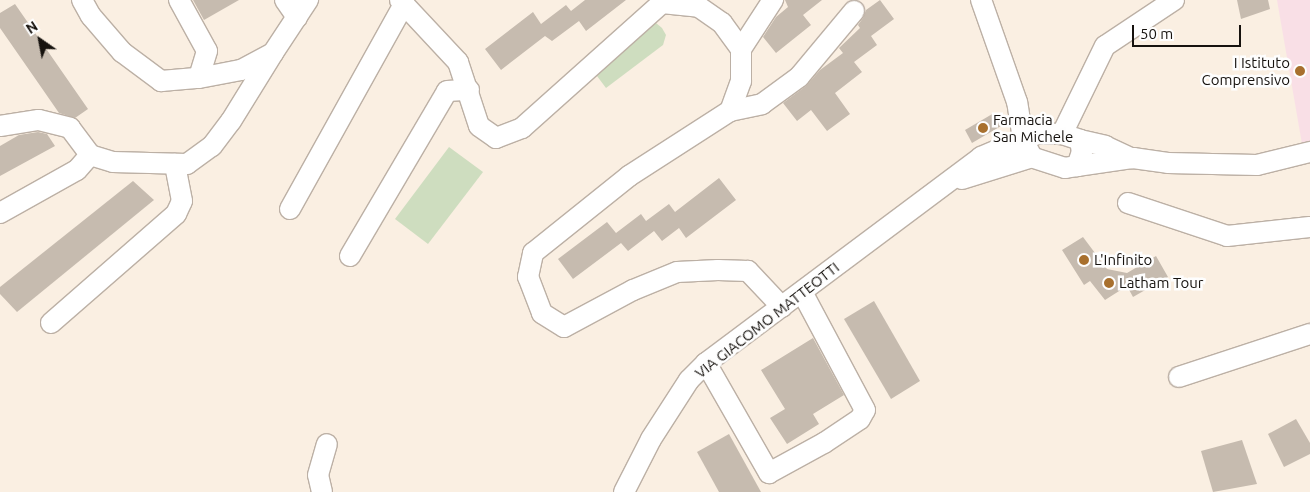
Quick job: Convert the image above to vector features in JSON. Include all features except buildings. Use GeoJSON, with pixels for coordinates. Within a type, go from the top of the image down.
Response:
{"type":"FeatureCollection","features":[{"type":"Feature","properties":{"kind":"street"},"geometry":{"type":"LineString","coordinates":[[82,0],[91,16],[122,52],[160,82],[199,78],[241,70],[273,53]]}},
{"type":"Feature","properties":{"kind":"street"},"geometry":{"type":"LineString","coordinates":[[179,0],[207,51],[199,78]]}},
{"type":"Feature","properties":{"kind":"street"},"geometry":{"type":"LineString","coordinates":[[285,0],[297,17]]}},
{"type":"Feature","properties":{"kind":"street"},"geometry":{"type":"LineString","coordinates":[[0,126],[40,120],[70,128],[90,155],[113,162],[187,164],[212,146],[231,121],[308,0]]}},
{"type":"Feature","properties":{"kind":"street"},"geometry":{"type":"LineString","coordinates":[[730,111],[741,81],[741,50],[773,0]]}},
{"type":"Feature","properties":{"kind":"street"},"geometry":{"type":"LineString","coordinates":[[981,0],[1032,143]]}},
{"type":"Feature","properties":{"kind":"street"},"geometry":{"type":"LineString","coordinates":[[1077,166],[1082,152],[1071,137],[1105,46],[1174,0]]}},
{"type":"Feature","properties":{"kind":"street"},"geometry":{"type":"LineString","coordinates":[[290,209],[402,2],[458,62],[480,126],[496,138],[522,128],[661,1],[699,7],[722,23],[741,50]]}},
{"type":"Feature","properties":{"kind":"street"},"geometry":{"type":"LineString","coordinates":[[782,307],[748,271],[677,272],[633,290],[564,327],[542,313],[528,277],[533,253],[629,176],[730,111],[762,104],[799,77],[854,11]]}},
{"type":"Feature","properties":{"kind":"street"},"geometry":{"type":"LineString","coordinates":[[350,256],[447,91],[469,90]]}},
{"type":"Feature","properties":{"kind":"street","name":"VIA GIACOMO MATTEOTTI"},"geometry":{"type":"LineString","coordinates":[[624,492],[651,439],[689,380],[706,363],[949,183],[981,157],[1032,143],[1071,137],[1106,146],[1133,158],[1168,163],[1257,165],[1310,152]]}},
{"type":"Feature","properties":{"kind":"street","name":"VIA GIACOMO MATTEOTTI"},"geometry":{"type":"LineString","coordinates":[[1032,143],[1064,168],[1133,158]]}},
{"type":"Feature","properties":{"kind":"street"},"geometry":{"type":"LineString","coordinates":[[0,214],[77,170],[90,155]]}},
{"type":"Feature","properties":{"kind":"street"},"geometry":{"type":"LineString","coordinates":[[51,323],[176,214],[182,201],[175,164]]}},
{"type":"Feature","properties":{"kind":"street"},"geometry":{"type":"LineString","coordinates":[[1128,203],[1227,236],[1310,227]]}},
{"type":"Feature","properties":{"kind":"street"},"geometry":{"type":"LineString","coordinates":[[706,363],[769,473],[824,443],[860,419],[865,410],[802,292]]}},
{"type":"Feature","properties":{"kind":"street"},"geometry":{"type":"LineString","coordinates":[[1179,377],[1310,334]]}},
{"type":"Feature","properties":{"kind":"street"},"geometry":{"type":"LineString","coordinates":[[322,492],[318,476],[327,444]]}},
{"type":"Feature","properties":{"kind":"shaded area","name":"I Istituto Comprensivo"},"geometry":{"type":"Polygon","coordinates":[[[1277,0],[1310,0],[1310,141],[1302,144],[1277,0]]]}},
{"type":"Feature","properties":{"kind":"green space"},"geometry":{"type":"Polygon","coordinates":[[[656,23],[666,35],[663,45],[606,88],[591,68],[647,26],[656,23]]]}},
{"type":"Feature","properties":{"kind":"green space"},"geometry":{"type":"Polygon","coordinates":[[[449,147],[483,172],[428,244],[395,219],[449,147]]]}},
{"type":"Feature","properties":{"kind":"place","name":"I Istituto Comprensivo"},"geometry":{"type":"Point","coordinates":[1300,71]}},
{"type":"Feature","properties":{"kind":"place","name":"Farmacia San Michele"},"geometry":{"type":"Point","coordinates":[983,128]}},
{"type":"Feature","properties":{"kind":"place","name":"L'Infinito"},"geometry":{"type":"Point","coordinates":[1084,260]}},
{"type":"Feature","properties":{"kind":"place","name":"Latham Tour"},"geometry":{"type":"Point","coordinates":[1109,283]}}]}
